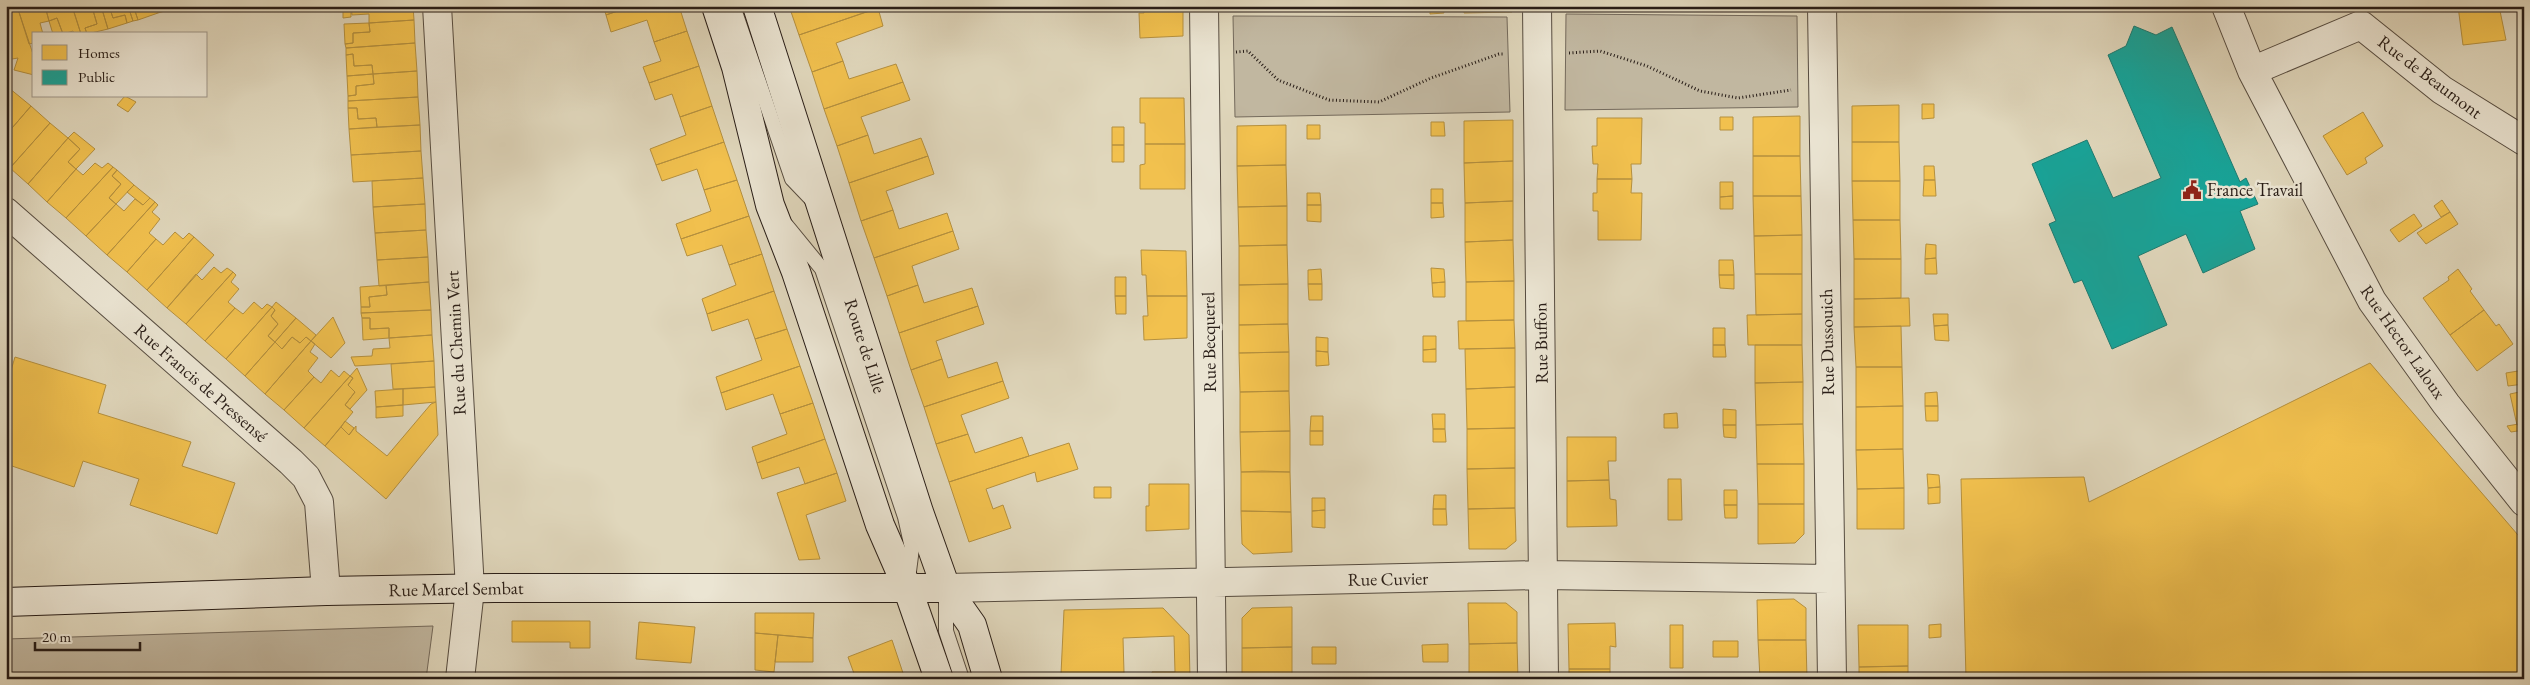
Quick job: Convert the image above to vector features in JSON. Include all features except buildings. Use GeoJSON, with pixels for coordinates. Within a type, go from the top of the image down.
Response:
{"type":"FeatureCollection","features":[{"type":"Feature","properties":{"kind":"street","name":"Rue du Chemin Vert"},"geometry":{"type":"LineString","coordinates":[[437,6],[470,589],[460,679]]}},
{"type":"Feature","properties":{"kind":"street"},"geometry":{"type":"LineString","coordinates":[[716,6],[736,67],[770,205],[796,272],[880,525],[907,587],[939,679]]}},
{"type":"Feature","properties":{"kind":"street","name":"Route de Lille"},"geometry":{"type":"LineString","coordinates":[[756,6],[821,210],[946,588],[972,625],[988,679]]}},
{"type":"Feature","properties":{"kind":"street","name":"Rue Becquerel"},"geometry":{"type":"LineString","coordinates":[[1204,6],[1212,679]]}},
{"type":"Feature","properties":{"kind":"street","name":"Rue Buffon"},"geometry":{"type":"LineString","coordinates":[[1537,6],[1544,679]]}},
{"type":"Feature","properties":{"kind":"street","name":"Rue Dussouich"},"geometry":{"type":"LineString","coordinates":[[1822,6],[1832,679]]}},
{"type":"Feature","properties":{"kind":"street","name":"Rue Hector Laloux"},"geometry":{"type":"LineString","coordinates":[[2226,6],[2252,71],[2372,301],[2446,404],[2524,502]]}},
{"type":"Feature","properties":{"kind":"street","name":"Rue de Beaumont"},"geometry":{"type":"LineString","coordinates":[[2252,71],[2365,16],[2442,90],[2524,141]]}},
{"type":"Feature","properties":{"kind":"street","name":"Rue Francis de Pressensé"},"geometry":{"type":"LineString","coordinates":[[6,212],[306,477],[319,502],[326,590]]}},
{"type":"Feature","properties":{"kind":"street","name":"Rue Cuvier"},"geometry":{"type":"LineString","coordinates":[[946,588],[1543,575],[1830,579]]}},
{"type":"Feature","properties":{"kind":"street","name":"Rue Marcel Sembat"},"geometry":{"type":"LineString","coordinates":[[6,602],[326,590],[946,588]]}},
{"type":"Feature","properties":{"kind":"lane"},"geometry":{"type":"LineString","coordinates":[[734,6],[792,179],[821,210]]}},
{"type":"Feature","properties":{"kind":"lane"},"geometry":{"type":"LineString","coordinates":[[946,588],[946,631],[962,679]]}},
{"type":"Feature","properties":{"kind":"shaded area"},"geometry":{"type":"Polygon","coordinates":[[[1566,14],[1797,16],[1798,107],[1565,110],[1566,14]]]}},
{"type":"Feature","properties":{"kind":"shaded area"},"geometry":{"type":"Polygon","coordinates":[[[1233,16],[1507,17],[1510,112],[1235,117],[1233,16]]]}},
{"type":"Feature","properties":{"kind":"shaded area"},"geometry":{"type":"Polygon","coordinates":[[[433,626],[426,679],[6,679],[6,639],[433,626]]]}},
{"type":"Feature","properties":{"kind":"place","name":"France Travail"},"geometry":{"type":"Point","coordinates":[2192,190]}}]}
